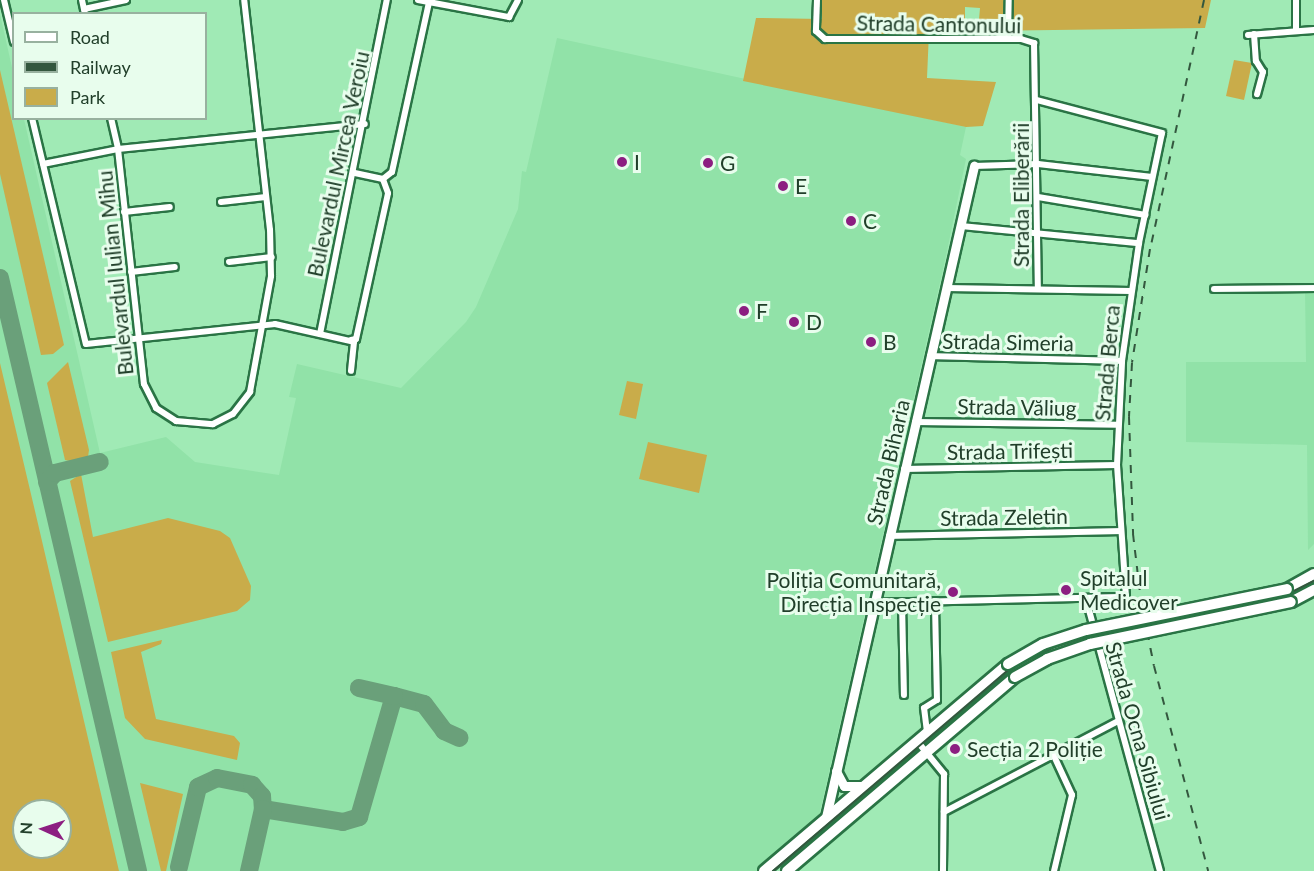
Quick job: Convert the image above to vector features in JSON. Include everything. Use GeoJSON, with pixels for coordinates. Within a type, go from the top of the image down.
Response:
{"type":"FeatureCollection","features":[{"type":"Feature","properties":{"kind":"main road"},"geometry":{"type":"LineString","coordinates":[[764,871],[1008,664],[1043,644],[1076,633],[1287,589],[1314,574]]}},
{"type":"Feature","properties":{"kind":"main road"},"geometry":{"type":"LineString","coordinates":[[787,871],[1015,677],[1047,659],[1090,644],[1291,602],[1314,590]]}},
{"type":"Feature","properties":{"kind":"street"},"geometry":{"type":"LineString","coordinates":[[3,0],[12,34]]}},
{"type":"Feature","properties":{"kind":"street"},"geometry":{"type":"LineString","coordinates":[[82,0],[84,11],[126,0]]}},
{"type":"Feature","properties":{"kind":"street","name":"Bulevardul Iulian Mihu"},"geometry":{"type":"LineString","coordinates":[[111,120],[118,149],[144,384],[156,408],[176,421],[205,426],[233,414],[250,392],[264,326],[272,257],[244,0]]}},
{"type":"Feature","properties":{"kind":"street","name":"Bulevardul Mircea Veroiu"},"geometry":{"type":"LineString","coordinates":[[320,333],[365,124],[387,0]]}},
{"type":"Feature","properties":{"kind":"street"},"geometry":{"type":"LineString","coordinates":[[418,0],[509,17],[518,0]]}},
{"type":"Feature","properties":{"kind":"street","name":"Strada Cantonului"},"geometry":{"type":"LineString","coordinates":[[817,0],[816,31],[825,39],[1008,39],[1034,43],[1037,100]]}},
{"type":"Feature","properties":{"kind":"street"},"geometry":{"type":"LineString","coordinates":[[1008,39],[1009,0]]}},
{"type":"Feature","properties":{"kind":"street"},"geometry":{"type":"LineString","coordinates":[[1296,0],[1296,31]]}},
{"type":"Feature","properties":{"kind":"street"},"geometry":{"type":"LineString","coordinates":[[354,173],[383,179],[392,172],[429,2]]}},
{"type":"Feature","properties":{"kind":"street"},"geometry":{"type":"LineString","coordinates":[[1257,94],[1263,72],[1256,61],[1251,34],[1314,30]]}},
{"type":"Feature","properties":{"kind":"street","name":"Strada Berca"},"geometry":{"type":"LineString","coordinates":[[1037,100],[1162,133],[1139,243],[1122,361],[1117,465],[1120,531],[1127,593],[1124,598],[1086,598]]}},
{"type":"Feature","properties":{"kind":"street","name":"Strada Eliberării"},"geometry":{"type":"LineString","coordinates":[[1037,100],[1038,289]]}},
{"type":"Feature","properties":{"kind":"street"},"geometry":{"type":"LineString","coordinates":[[32,120],[86,344],[264,326],[320,333],[351,340],[356,345],[351,371]]}},
{"type":"Feature","properties":{"kind":"street"},"geometry":{"type":"LineString","coordinates":[[43,164],[118,149],[365,124]]}},
{"type":"Feature","properties":{"kind":"street"},"geometry":{"type":"LineString","coordinates":[[974,166],[1038,164],[1152,177]]}},
{"type":"Feature","properties":{"kind":"street","name":"Strada Biharia"},"geometry":{"type":"LineString","coordinates":[[826,817],[974,166]]}},
{"type":"Feature","properties":{"kind":"street"},"geometry":{"type":"LineString","coordinates":[[351,340],[356,339],[388,193],[383,179]]}},
{"type":"Feature","properties":{"kind":"street"},"geometry":{"type":"LineString","coordinates":[[1038,196],[1145,216]]}},
{"type":"Feature","properties":{"kind":"street"},"geometry":{"type":"LineString","coordinates":[[221,202],[266,197]]}},
{"type":"Feature","properties":{"kind":"street"},"geometry":{"type":"LineString","coordinates":[[124,212],[170,207]]}},
{"type":"Feature","properties":{"kind":"street"},"geometry":{"type":"LineString","coordinates":[[961,226],[1139,243]]}},
{"type":"Feature","properties":{"kind":"street"},"geometry":{"type":"LineString","coordinates":[[229,262],[272,257]]}},
{"type":"Feature","properties":{"kind":"street"},"geometry":{"type":"LineString","coordinates":[[131,272],[175,267]]}},
{"type":"Feature","properties":{"kind":"street"},"geometry":{"type":"LineString","coordinates":[[946,288],[1131,291]]}},
{"type":"Feature","properties":{"kind":"street"},"geometry":{"type":"LineString","coordinates":[[1215,289],[1314,288]]}},
{"type":"Feature","properties":{"kind":"street","name":"Strada Simeria"},"geometry":{"type":"LineString","coordinates":[[930,357],[1122,361]]}},
{"type":"Feature","properties":{"kind":"street","name":"Strada Văliug"},"geometry":{"type":"LineString","coordinates":[[915,422],[1118,425]]}},
{"type":"Feature","properties":{"kind":"street","name":"Strada Trifești"},"geometry":{"type":"LineString","coordinates":[[904,470],[1117,465]]}},
{"type":"Feature","properties":{"kind":"street","name":"Strada Zeletin"},"geometry":{"type":"LineString","coordinates":[[889,536],[1120,531]]}},
{"type":"Feature","properties":{"kind":"street"},"geometry":{"type":"LineString","coordinates":[[873,603],[1086,598]]}},
{"type":"Feature","properties":{"kind":"street","name":"Strada Ocna Sibiului"},"geometry":{"type":"LineString","coordinates":[[1086,598],[1160,871]]}},
{"type":"Feature","properties":{"kind":"street"},"geometry":{"type":"LineString","coordinates":[[1291,602],[1314,598]]}},
{"type":"Feature","properties":{"kind":"street"},"geometry":{"type":"LineString","coordinates":[[927,732],[924,708],[937,700],[935,601]]}},
{"type":"Feature","properties":{"kind":"street"},"geometry":{"type":"LineString","coordinates":[[902,602],[904,696]]}},
{"type":"Feature","properties":{"kind":"street"},"geometry":{"type":"LineString","coordinates":[[944,813],[1118,721]]}},
{"type":"Feature","properties":{"kind":"street"},"geometry":{"type":"LineString","coordinates":[[917,741],[944,774],[943,871]]}},
{"type":"Feature","properties":{"kind":"street"},"geometry":{"type":"LineString","coordinates":[[1054,756],[1072,795],[1054,871]]}},
{"type":"Feature","properties":{"kind":"street"},"geometry":{"type":"LineString","coordinates":[[836,765],[842,784],[850,788],[863,786]]}},
{"type":"Feature","properties":{"kind":"shaded area"},"geometry":{"type":"Polygon","coordinates":[[[0,14],[12,68],[12,120],[24,120],[100,453],[166,437],[195,462],[279,475],[296,398],[289,397],[297,364],[401,388],[466,322],[476,307],[518,209],[522,171],[526,172],[557,38],[966,127],[960,155],[966,159],[946,256],[819,816],[758,871],[0,871],[0,14]]]}},
{"type":"Feature","properties":{"kind":"shaded area"},"geometry":{"type":"Polygon","coordinates":[[[1305,289],[1314,290],[1314,544],[1308,550],[1307,445],[1186,442],[1186,362],[1306,362],[1305,289]]]}},
{"type":"Feature","properties":{"kind":"green space"},"geometry":{"type":"Polygon","coordinates":[[[822,0],[1211,0],[1205,28],[978,31],[980,8],[965,7],[965,31],[929,32],[927,78],[996,82],[983,126],[966,127],[743,81],[756,18],[822,19],[822,0]]]}},
{"type":"Feature","properties":{"kind":"green space"},"geometry":{"type":"Polygon","coordinates":[[[1234,60],[1252,63],[1244,100],[1226,96],[1234,60]]]}},
{"type":"Feature","properties":{"kind":"green space"},"geometry":{"type":"Polygon","coordinates":[[[0,70],[64,345],[53,354],[41,355],[0,174],[0,70]]]}},
{"type":"Feature","properties":{"kind":"green space"},"geometry":{"type":"Polygon","coordinates":[[[68,362],[89,450],[88,457],[70,461],[65,460],[47,383],[68,362]]]}},
{"type":"Feature","properties":{"kind":"green space"},"geometry":{"type":"Polygon","coordinates":[[[0,363],[119,871],[0,871],[0,363]]]}},
{"type":"Feature","properties":{"kind":"green space"},"geometry":{"type":"Polygon","coordinates":[[[627,381],[643,384],[636,419],[619,415],[627,381]]]}},
{"type":"Feature","properties":{"kind":"green space"},"geometry":{"type":"Polygon","coordinates":[[[648,442],[707,455],[699,493],[639,479],[648,442]]]}},
{"type":"Feature","properties":{"kind":"green space"},"geometry":{"type":"Polygon","coordinates":[[[81,474],[93,537],[168,518],[220,531],[230,538],[251,586],[250,600],[237,611],[108,642],[70,481],[81,474]]]}},
{"type":"Feature","properties":{"kind":"green space"},"geometry":{"type":"Polygon","coordinates":[[[162,640],[161,644],[141,652],[156,719],[234,736],[240,743],[237,760],[145,739],[125,718],[111,652],[162,640]]]}},
{"type":"Feature","properties":{"kind":"green space"},"geometry":{"type":"Polygon","coordinates":[[[140,783],[183,794],[166,871],[161,871],[140,783]]]}},
{"type":"Feature","properties":{"kind":"taxiway"},"geometry":{"type":"LineString","coordinates":[[0,278],[138,871]]}},
{"type":"Feature","properties":{"kind":"taxiway"},"geometry":{"type":"LineString","coordinates":[[47,482],[55,473],[100,462]]}},
{"type":"Feature","properties":{"kind":"taxiway"},"geometry":{"type":"LineString","coordinates":[[263,809],[343,822],[359,817],[394,696],[359,688]]}},
{"type":"Feature","properties":{"kind":"taxiway"},"geometry":{"type":"LineString","coordinates":[[394,696],[424,704],[444,731],[460,738]]}},
{"type":"Feature","properties":{"kind":"taxiway"},"geometry":{"type":"LineString","coordinates":[[179,867],[198,787],[217,778],[252,785],[262,796],[263,809],[249,871]]}},
{"type":"Feature","properties":{"kind":"tram line"},"geometry":{"type":"LineString","coordinates":[[773,871],[1011,668],[1055,647],[1100,633],[1288,594],[1314,581]]}},
{"type":"Feature","properties":{"kind":"railway"},"geometry":{"type":"LineString","coordinates":[[1204,0],[1150,249],[1132,363],[1129,417],[1133,534],[1141,601],[1154,666],[1208,871]]}},
{"type":"Feature","properties":{"kind":"place","name":"I"},"geometry":{"type":"Point","coordinates":[622,162]}},
{"type":"Feature","properties":{"kind":"place","name":"G"},"geometry":{"type":"Point","coordinates":[708,163]}},
{"type":"Feature","properties":{"kind":"place","name":"E"},"geometry":{"type":"Point","coordinates":[783,186]}},
{"type":"Feature","properties":{"kind":"place","name":"C"},"geometry":{"type":"Point","coordinates":[851,221]}},
{"type":"Feature","properties":{"kind":"place","name":"F"},"geometry":{"type":"Point","coordinates":[744,311]}},
{"type":"Feature","properties":{"kind":"place","name":"D"},"geometry":{"type":"Point","coordinates":[794,322]}},
{"type":"Feature","properties":{"kind":"place","name":"B"},"geometry":{"type":"Point","coordinates":[871,342]}},
{"type":"Feature","properties":{"kind":"place","name":"Spitalul Medicover"},"geometry":{"type":"Point","coordinates":[1066,590]}},
{"type":"Feature","properties":{"kind":"place","name":"Poliția Comunitară, Direcția Inspecție"},"geometry":{"type":"Point","coordinates":[953,592]}},
{"type":"Feature","properties":{"kind":"place","name":"Secția 2 Poliție"},"geometry":{"type":"Point","coordinates":[955,749]}}]}
